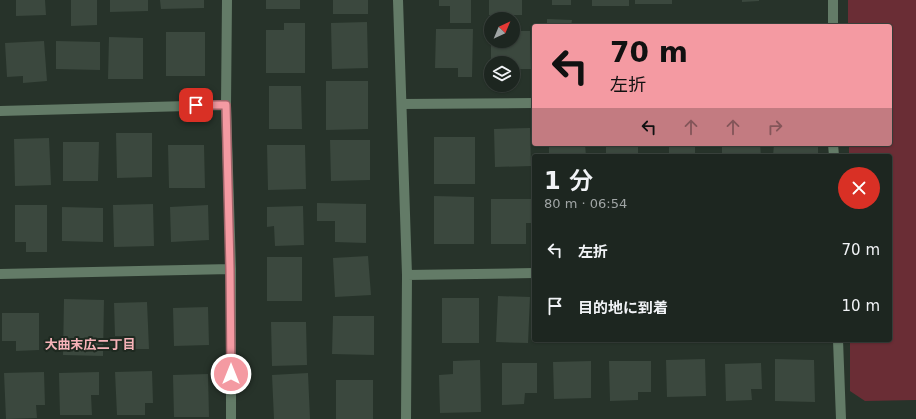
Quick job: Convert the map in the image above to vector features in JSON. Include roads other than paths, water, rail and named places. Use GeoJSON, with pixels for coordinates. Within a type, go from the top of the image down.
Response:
{"type":"FeatureCollection","features":[{"type":"Feature","properties":{"kind":"street"},"geometry":{"type":"LineString","coordinates":[[227,0],[226,105],[232,419]]}},
{"type":"Feature","properties":{"kind":"street"},"geometry":{"type":"LineString","coordinates":[[398,0],[407,275],[406,419]]}},
{"type":"Feature","properties":{"kind":"street"},"geometry":{"type":"LineString","coordinates":[[833,0],[833,24]]}},
{"type":"Feature","properties":{"kind":"street"},"geometry":{"type":"LineString","coordinates":[[402,104],[532,103]]}},
{"type":"Feature","properties":{"kind":"street"},"geometry":{"type":"LineString","coordinates":[[0,111],[226,105]]}},
{"type":"Feature","properties":{"kind":"street"},"geometry":{"type":"LineString","coordinates":[[0,274],[230,269]]}},
{"type":"Feature","properties":{"kind":"street"},"geometry":{"type":"LineString","coordinates":[[407,275],[532,273]]}},
{"type":"Feature","properties":{"kind":"street"},"geometry":{"type":"LineString","coordinates":[[838,342],[841,419]]}},
{"type":"Feature","properties":{"kind":"district","name":"大曲末広二丁目"},"geometry":{"type":"Point","coordinates":[90,344]}}]}
